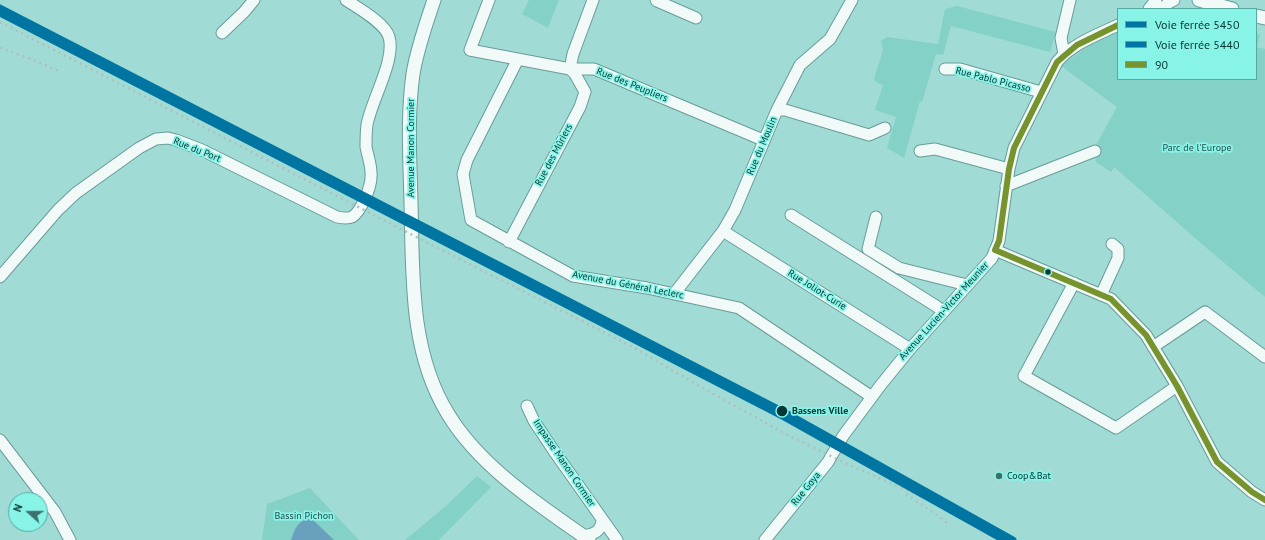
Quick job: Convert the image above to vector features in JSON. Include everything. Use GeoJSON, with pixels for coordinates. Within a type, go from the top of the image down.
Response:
{"type":"FeatureCollection","features":[{"type":"Feature","properties":{"kind":"street"},"geometry":{"type":"LineString","coordinates":[[222,33],[254,0]]}},
{"type":"Feature","properties":{"kind":"street","name":"Rue du Port"},"geometry":{"type":"LineString","coordinates":[[0,277],[58,210],[76,193],[139,148],[156,139],[168,138],[202,150],[337,217],[352,217],[358,212],[370,188],[372,177],[366,145],[367,125],[372,105],[389,59],[390,49],[389,37],[382,25],[346,0]]}},
{"type":"Feature","properties":{"kind":"street","name":"Avenue Manon Cormier"},"geometry":{"type":"LineString","coordinates":[[434,0],[422,38],[414,72],[410,106],[409,140],[413,288],[422,349],[439,398],[448,415],[463,435],[504,477],[531,499],[586,538]]}},
{"type":"Feature","properties":{"kind":"street","name":"Rue des Peupliers"},"geometry":{"type":"LineString","coordinates":[[488,0],[470,50],[570,69],[594,69],[764,140]]}},
{"type":"Feature","properties":{"kind":"street"},"geometry":{"type":"LineString","coordinates":[[570,69],[573,54],[593,0]]}},
{"type":"Feature","properties":{"kind":"street"},"geometry":{"type":"LineString","coordinates":[[656,0],[696,18]]}},
{"type":"Feature","properties":{"kind":"street","name":"Rue du Moulin"},"geometry":{"type":"LineString","coordinates":[[674,294],[723,231],[735,210],[777,110],[800,65],[830,39],[852,0]]}},
{"type":"Feature","properties":{"kind":"street"},"geometry":{"type":"LineString","coordinates":[[1064,54],[1061,38],[1070,0]]}},
{"type":"Feature","properties":{"kind":"street"},"geometry":{"type":"LineString","coordinates":[[1150,8],[1156,0]]}},
{"type":"Feature","properties":{"kind":"street"},"geometry":{"type":"LineString","coordinates":[[1162,8],[1174,0]]}},
{"type":"Feature","properties":{"kind":"street"},"geometry":{"type":"LineString","coordinates":[[1199,0],[1228,8]]}},
{"type":"Feature","properties":{"kind":"street","name":"Avenue Lucien-Victor Meunier"},"geometry":{"type":"LineString","coordinates":[[843,436],[910,349],[992,258],[999,241],[1008,169],[1014,148],[1057,62],[1064,54],[1117,26]]}},
{"type":"Feature","properties":{"kind":"street","name":"Avenue du Général Leclerc"},"geometry":{"type":"LineString","coordinates":[[518,60],[467,160],[463,174],[471,220],[573,276],[674,294],[740,308],[872,397]]}},
{"type":"Feature","properties":{"kind":"street","name":"Rue des Mûriers"},"geometry":{"type":"LineString","coordinates":[[509,242],[580,106],[585,92],[575,74],[570,69]]}},
{"type":"Feature","properties":{"kind":"street","name":"Rue Pablo Picasso"},"geometry":{"type":"LineString","coordinates":[[945,69],[960,69],[1042,92]]}},
{"type":"Feature","properties":{"kind":"street"},"geometry":{"type":"LineString","coordinates":[[777,110],[784,110],[869,135],[885,128]]}},
{"type":"Feature","properties":{"kind":"street"},"geometry":{"type":"LineString","coordinates":[[920,151],[935,149],[1008,169]]}},
{"type":"Feature","properties":{"kind":"street"},"geometry":{"type":"LineString","coordinates":[[1006,186],[1095,151]]}},
{"type":"Feature","properties":{"kind":"street"},"geometry":{"type":"LineString","coordinates":[[791,215],[943,311]]}},
{"type":"Feature","properties":{"kind":"street"},"geometry":{"type":"LineString","coordinates":[[876,217],[868,249],[899,268],[967,284]]}},
{"type":"Feature","properties":{"kind":"street","name":"Rue Joliot-Curie"},"geometry":{"type":"LineString","coordinates":[[723,231],[910,349]]}},
{"type":"Feature","properties":{"kind":"street"},"geometry":{"type":"LineString","coordinates":[[1101,295],[1118,258],[1118,249],[1112,244]]}},
{"type":"Feature","properties":{"kind":"street"},"geometry":{"type":"LineString","coordinates":[[995,250],[1111,299],[1146,335],[1177,386],[1217,462],[1252,492],[1265,500]]}},
{"type":"Feature","properties":{"kind":"street"},"geometry":{"type":"LineString","coordinates":[[1074,283],[1024,376],[1116,428],[1177,386]]}},
{"type":"Feature","properties":{"kind":"street"},"geometry":{"type":"LineString","coordinates":[[1153,347],[1205,312],[1265,357]]}},
{"type":"Feature","properties":{"kind":"street","name":"Impasse Manon Cormier"},"geometry":{"type":"LineString","coordinates":[[527,406],[550,445],[617,540]]}},
{"type":"Feature","properties":{"kind":"street","name":"Rue Goya"},"geometry":{"type":"LineString","coordinates":[[765,540],[828,462],[843,436]]}},
{"type":"Feature","properties":{"kind":"street"},"geometry":{"type":"LineString","coordinates":[[0,440],[55,512],[70,540]]}},
{"type":"Feature","properties":{"kind":"street"},"geometry":{"type":"LineString","coordinates":[[586,538],[599,530],[602,526],[602,520]]}},
{"type":"Feature","properties":{"kind":"green space"},"geometry":{"type":"Polygon","coordinates":[[[529,0],[559,0],[548,28],[522,14],[529,0]]]}},
{"type":"Feature","properties":{"kind":"green space"},"geometry":{"type":"Polygon","coordinates":[[[957,6],[1056,32],[1050,52],[951,26],[943,55],[936,54],[922,102],[920,101],[904,158],[887,148],[896,117],[875,110],[883,85],[877,83],[874,79],[883,50],[881,41],[887,37],[938,44],[945,9],[957,6]]]}},
{"type":"Feature","properties":{"kind":"green space","name":"Parc de l'Europe"},"geometry":{"type":"Polygon","coordinates":[[[1117,32],[1117,80],[1257,80],[1257,47],[1265,49],[1265,297],[1114,167],[1111,172],[1096,162],[1095,147],[1117,107],[1061,66],[1090,45],[1117,32]]]}},
{"type":"Feature","properties":{"kind":"green space","name":"Parc de l'Europe"},"geometry":{"type":"Polygon","coordinates":[[[1257,34],[1260,35],[1257,47],[1257,34]]]}},
{"type":"Feature","properties":{"kind":"green space"},"geometry":{"type":"Polygon","coordinates":[[[477,476],[491,487],[439,540],[405,540],[447,505],[477,476]]]}},
{"type":"Feature","properties":{"kind":"green space","name":"Bassin Pichon"},"geometry":{"type":"Polygon","coordinates":[[[310,488],[359,540],[262,540],[267,504],[310,488]]]}},
{"type":"Feature","properties":{"kind":"water","name":"Bassin Pichon"},"geometry":{"type":"Polygon","coordinates":[[[307,519],[313,520],[334,540],[291,540],[298,525],[307,519]]]}},
{"type":"Feature","properties":{"kind":"railway"},"geometry":{"type":"LineString","coordinates":[[0,22],[631,346],[784,433],[847,464],[934,502],[973,522]]}},
{"type":"Feature","properties":{"kind":"railway"},"geometry":{"type":"LineString","coordinates":[[0,48],[29,58],[61,72]]}},
{"type":"Feature","properties":{"kind":"railway"},"geometry":{"type":"LineString","coordinates":[[906,494],[950,525]]}},
{"type":"Feature","properties":{"kind":"rail line","name":"5450"},"geometry":{"type":"LineString","coordinates":[[0,8],[786,413],[1013,540]]}},
{"type":"Feature","properties":{"kind":"rail line","name":"5440"},"geometry":{"type":"LineString","coordinates":[[0,13],[784,417],[1004,540]]}},
{"type":"Feature","properties":{"kind":"transit line","name":"90"},"geometry":{"type":"LineString","coordinates":[[1117,25],[1077,45],[1057,62],[1014,148],[1009,169],[999,241],[995,250],[1111,299],[1146,335],[1177,386],[1217,462],[1252,492],[1265,500]]}},
{"type":"Feature","properties":{"kind":"place","name":"Bassens Ville"},"geometry":{"type":"Point","coordinates":[782,411]}},
{"type":"Feature","properties":{"kind":"place","name":"Coop&Bat"},"geometry":{"type":"Point","coordinates":[999,476]}}]}
